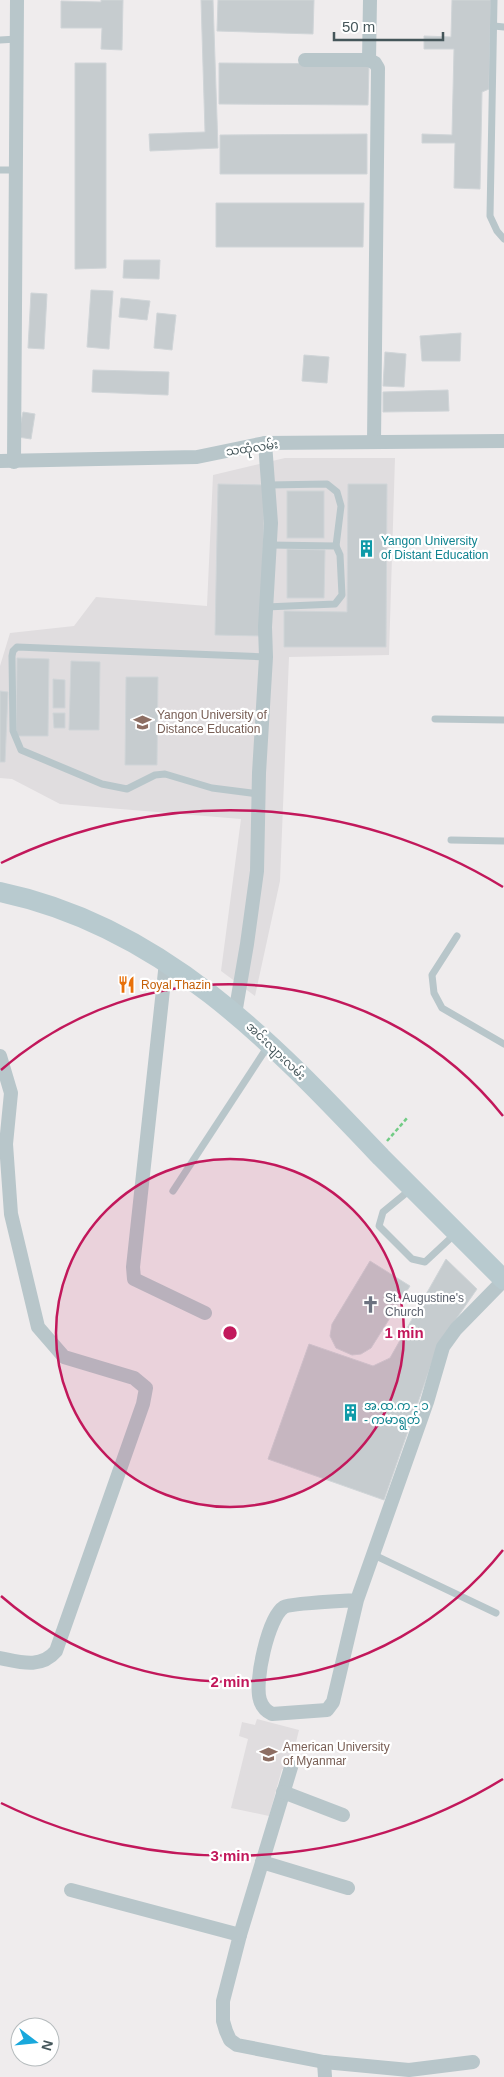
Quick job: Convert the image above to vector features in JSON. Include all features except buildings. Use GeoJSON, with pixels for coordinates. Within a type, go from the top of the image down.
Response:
{"type":"FeatureCollection","features":[{"type":"Feature","properties":{"kind":"main road","name":"အင်းလျားလမ်း"},"geometry":{"type":"LineString","coordinates":[[0,892],[66,911],[117,934],[166,962],[235,1014],[270,1044],[504,1280]]}},
{"type":"Feature","properties":{"kind":"street"},"geometry":{"type":"LineString","coordinates":[[14,462],[18,0]]}},
{"type":"Feature","properties":{"kind":"street"},"geometry":{"type":"LineString","coordinates":[[369,60],[370,0]]}},
{"type":"Feature","properties":{"kind":"street"},"geometry":{"type":"LineString","coordinates":[[305,60],[369,60],[375,63],[378,68],[374,442]]}},
{"type":"Feature","properties":{"kind":"street","name":"သထုံလမ်း"},"geometry":{"type":"LineString","coordinates":[[0,461],[197,457],[265,444],[504,441]]}},
{"type":"Feature","properties":{"kind":"street"},"geometry":{"type":"LineString","coordinates":[[235,1014],[257,871],[258,794],[271,523],[265,444]]}},
{"type":"Feature","properties":{"kind":"street"},"geometry":{"type":"LineString","coordinates":[[166,962],[133,1268],[134,1279],[205,1313]]}},
{"type":"Feature","properties":{"kind":"street"},"geometry":{"type":"LineString","coordinates":[[0,1056],[11,1093],[6,1144],[5,1213],[38,1328],[64,1357],[134,1378],[146,1388],[143,1404],[56,1651],[50,1658],[31,1664],[0,1658]]}},
{"type":"Feature","properties":{"kind":"street"},"geometry":{"type":"LineString","coordinates":[[357,1600],[288,1606],[278,1613],[272,1625],[258,1679],[262,1707],[272,1714],[327,1710],[333,1702],[357,1600],[374,1555],[390,1502],[427,1402],[442,1347],[456,1329],[504,1280]]}},
{"type":"Feature","properties":{"kind":"street"},"geometry":{"type":"LineString","coordinates":[[292,1764],[240,1935],[223,2001],[223,2021],[230,2040],[237,2045],[324,2062],[409,2070],[473,2062]]}},
{"type":"Feature","properties":{"kind":"street"},"geometry":{"type":"LineString","coordinates":[[283,1792],[343,1815]]}},
{"type":"Feature","properties":{"kind":"street"},"geometry":{"type":"LineString","coordinates":[[262,1862],[348,1888]]}},
{"type":"Feature","properties":{"kind":"street"},"geometry":{"type":"LineString","coordinates":[[71,1890],[240,1935]]}},
{"type":"Feature","properties":{"kind":"street"},"geometry":{"type":"LineString","coordinates":[[324,2062],[325,2077]]}},
{"type":"Feature","properties":{"kind":"lane"},"geometry":{"type":"LineString","coordinates":[[494,0],[490,216],[497,231],[504,239]]}},
{"type":"Feature","properties":{"kind":"lane"},"geometry":{"type":"LineString","coordinates":[[494,26],[504,27]]}},
{"type":"Feature","properties":{"kind":"lane"},"geometry":{"type":"LineString","coordinates":[[0,40],[17,39]]}},
{"type":"Feature","properties":{"kind":"lane"},"geometry":{"type":"LineString","coordinates":[[0,170],[16,170]]}},
{"type":"Feature","properties":{"kind":"lane"},"geometry":{"type":"LineString","coordinates":[[266,607],[335,604],[342,595],[340,555],[336,546],[341,506],[337,492],[327,484],[268,485]]}},
{"type":"Feature","properties":{"kind":"lane"},"geometry":{"type":"LineString","coordinates":[[270,545],[336,546]]}},
{"type":"Feature","properties":{"kind":"lane"},"geometry":{"type":"LineString","coordinates":[[258,794],[212,788],[165,774],[154,774],[127,789],[102,784],[21,750],[13,731],[12,656],[13,651],[18,647],[266,657]]}},
{"type":"Feature","properties":{"kind":"lane"},"geometry":{"type":"LineString","coordinates":[[435,719],[504,720]]}},
{"type":"Feature","properties":{"kind":"lane"},"geometry":{"type":"LineString","coordinates":[[451,840],[504,841]]}},
{"type":"Feature","properties":{"kind":"lane"},"geometry":{"type":"LineString","coordinates":[[457,936],[432,975],[434,993],[442,1008],[504,1044]]}},
{"type":"Feature","properties":{"kind":"lane"},"geometry":{"type":"LineString","coordinates":[[173,1191],[270,1044]]}},
{"type":"Feature","properties":{"kind":"lane"},"geometry":{"type":"LineString","coordinates":[[412,1188],[383,1212],[379,1226],[412,1259],[425,1262],[456,1232]]}},
{"type":"Feature","properties":{"kind":"lane"},"geometry":{"type":"LineString","coordinates":[[374,1555],[496,1612]]}},
{"type":"Feature","properties":{"kind":"path"},"geometry":{"type":"LineString","coordinates":[[377,1152],[408,1118]]}},
{"type":"Feature","properties":{"kind":"shaded area","name":"Yangon University of Distance Education"},"geometry":{"type":"Polygon","coordinates":[[[285,458],[395,458],[389,655],[289,657],[280,881],[255,996],[221,971],[241,819],[60,804],[12,779],[0,778],[0,666],[10,633],[74,626],[96,597],[207,606],[213,475],[285,458]]]}},
{"type":"Feature","properties":{"kind":"shaded area","name":"American University of Myanmar"},"geometry":{"type":"Polygon","coordinates":[[[257,1719],[299,1730],[289,1770],[282,1769],[269,1816],[231,1808],[248,1739],[239,1736],[242,1722],[255,1725],[257,1719]]]}},
{"type":"Feature","properties":{"kind":"place","name":"Yangon University of Distant Education"},"geometry":{"type":"Point","coordinates":[367,548]}},
{"type":"Feature","properties":{"kind":"place","name":"Yangon University of Distance Education"},"geometry":{"type":"Point","coordinates":[143,722]}},
{"type":"Feature","properties":{"kind":"place","name":"Royal Thazin"},"geometry":{"type":"Point","coordinates":[127,985]}},
{"type":"Feature","properties":{"kind":"place","name":"St. Augustine's Church"},"geometry":{"type":"Point","coordinates":[371,1305]}},
{"type":"Feature","properties":{"kind":"place","name":"အ.ထ.က - ၁ - ကမာရွတ်"},"geometry":{"type":"Point","coordinates":[350,1413]}},
{"type":"Feature","properties":{"kind":"place","name":"American University of Myanmar"},"geometry":{"type":"Point","coordinates":[269,1754]}}]}
